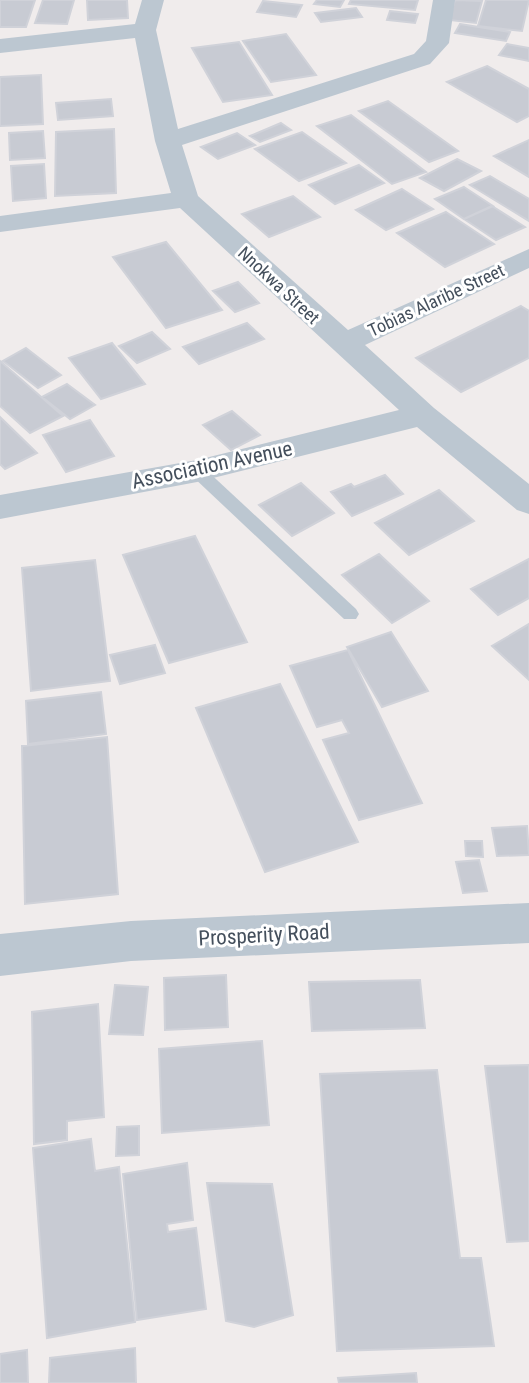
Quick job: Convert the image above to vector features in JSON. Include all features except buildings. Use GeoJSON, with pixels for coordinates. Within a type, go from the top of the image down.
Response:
{"type":"FeatureCollection","features":[{"type":"Feature","properties":{"kind":"street"},"geometry":{"type":"LineString","coordinates":[[0,224],[186,199],[168,141],[145,30],[153,0]]}},
{"type":"Feature","properties":{"kind":"street"},"geometry":{"type":"LineString","coordinates":[[168,141],[422,59],[437,43],[444,0]]}},
{"type":"Feature","properties":{"kind":"street"},"geometry":{"type":"LineString","coordinates":[[0,46],[145,30]]}},
{"type":"Feature","properties":{"kind":"street","name":"Nnokwa Street"},"geometry":{"type":"LineString","coordinates":[[186,199],[423,415],[529,502]]}},
{"type":"Feature","properties":{"kind":"street","name":"Tobias Alaribe Street"},"geometry":{"type":"LineString","coordinates":[[343,344],[529,257]]}},
{"type":"Feature","properties":{"kind":"street","name":"Association Avenue"},"geometry":{"type":"LineString","coordinates":[[0,507],[197,471],[423,415]]}},
{"type":"Feature","properties":{"kind":"street","name":"Prosperity Road"},"geometry":{"type":"LineString","coordinates":[[0,955],[131,941],[529,923]]}},
{"type":"Feature","properties":{"kind":"lane"},"geometry":{"type":"LineString","coordinates":[[197,471],[350,614]]}}]}
